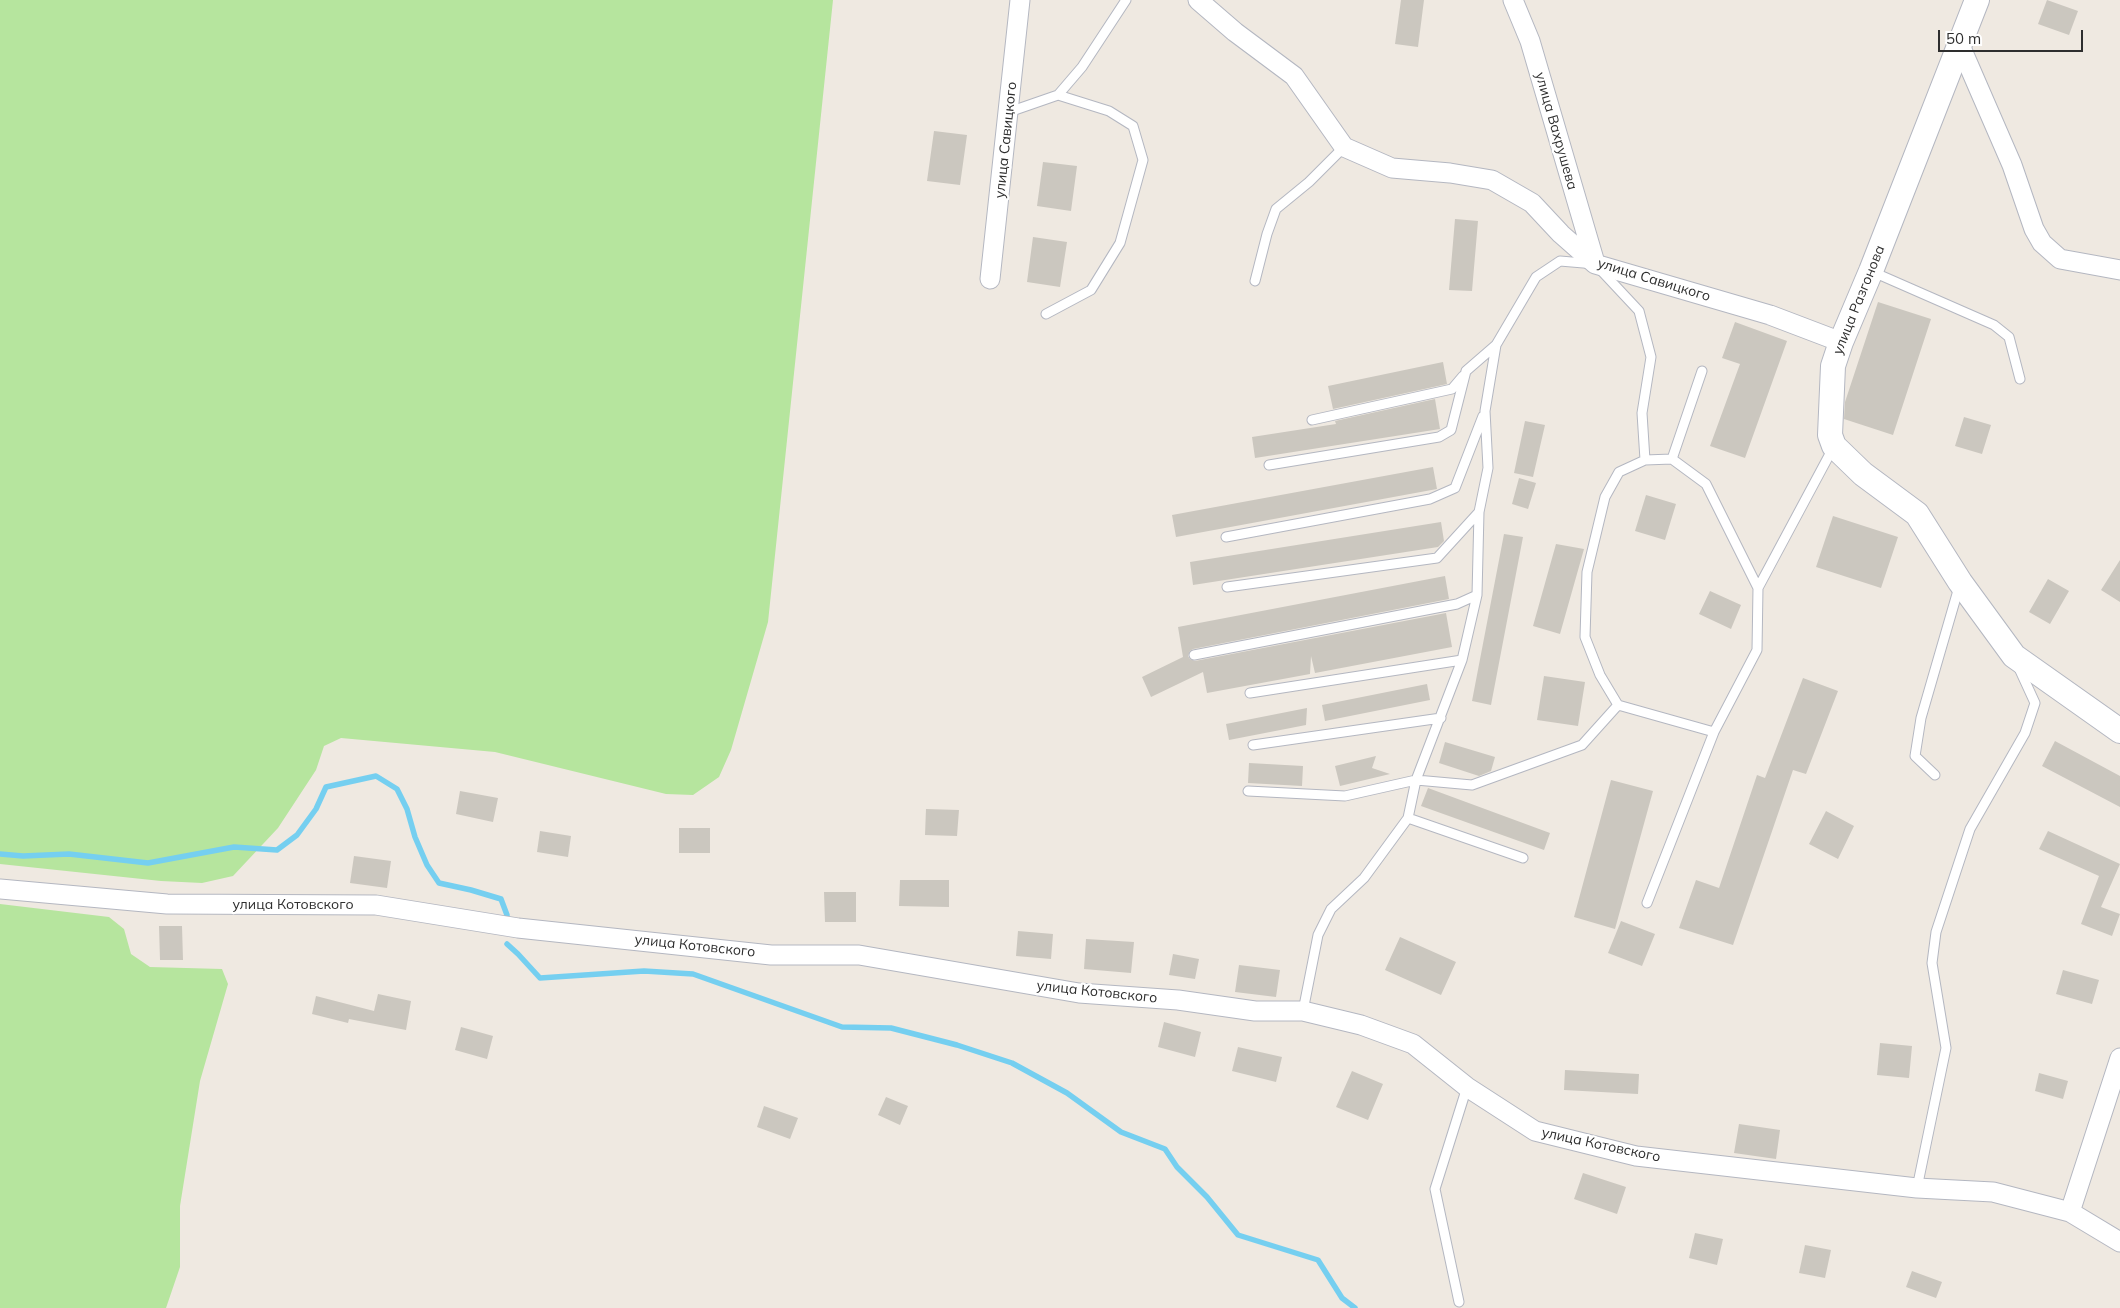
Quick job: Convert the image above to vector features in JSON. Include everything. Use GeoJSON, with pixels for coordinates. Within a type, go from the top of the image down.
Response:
{"type":"FeatureCollection","features":[{"type":"Feature","properties":{"kind":"street","name":"улица Савицкого"},"geometry":{"type":"LineString","coordinates":[[990,279],[1020,0]]}},
{"type":"Feature","properties":{"kind":"street"},"geometry":{"type":"LineString","coordinates":[[1198,0],[1235,32],[1294,76],[1344,147]]}},
{"type":"Feature","properties":{"kind":"street","name":"улица Вахрушева"},"geometry":{"type":"LineString","coordinates":[[1513,0],[1530,41],[1595,264]]}},
{"type":"Feature","properties":{"kind":"street","name":"улица Разгонова"},"geometry":{"type":"LineString","coordinates":[[1834,446],[1830,435],[1833,366],[1841,342],[1872,271],[1977,0]]}},
{"type":"Feature","properties":{"kind":"street"},"geometry":{"type":"LineString","coordinates":[[1959,43],[2012,165],[2034,229],[2042,243],[2060,260],[2120,270]]}},
{"type":"Feature","properties":{"kind":"street","name":"улица Савицкого"},"geometry":{"type":"LineString","coordinates":[[1344,147],[1392,168],[1450,173],[1492,180],[1532,203],[1561,234],[1595,264],[1770,315],[1841,342]]}},
{"type":"Feature","properties":{"kind":"street"},"geometry":{"type":"LineString","coordinates":[[1834,446],[1863,474],[1917,514],[1960,582],[2014,656],[2120,731]]}},
{"type":"Feature","properties":{"kind":"street","name":"улица Котовского"},"geometry":{"type":"LineString","coordinates":[[0,889],[167,904],[376,905],[518,928],[771,955],[859,955],[1079,993],[1178,1000],[1255,1011],[1303,1011],[1360,1025],[1412,1044],[1468,1087],[1535,1131],[1636,1156],[1917,1188],[1993,1192],[2070,1212],[2120,1242]]}},
{"type":"Feature","properties":{"kind":"street"},"geometry":{"type":"LineString","coordinates":[[2070,1212],[2120,1058]]}},
{"type":"Feature","properties":{"kind":"lane"},"geometry":{"type":"LineString","coordinates":[[1009,112],[1058,96],[1082,67],[1126,0]]}},
{"type":"Feature","properties":{"kind":"lane"},"geometry":{"type":"LineString","coordinates":[[1046,314],[1091,290],[1120,242],[1143,160],[1133,126],[1109,111],[1058,96]]}},
{"type":"Feature","properties":{"kind":"lane"},"geometry":{"type":"LineString","coordinates":[[1255,280],[1267,234],[1276,209],[1309,182],[1344,147]]}},
{"type":"Feature","properties":{"kind":"lane"},"geometry":{"type":"LineString","coordinates":[[1312,420],[1452,389],[1466,371],[1496,345],[1536,277],[1560,261],[1595,264],[1639,312],[1651,357],[1642,413],[1645,460]]}},
{"type":"Feature","properties":{"kind":"lane"},"geometry":{"type":"LineString","coordinates":[[1872,271],[1994,325],[2009,337],[2020,379]]}},
{"type":"Feature","properties":{"kind":"lane"},"geometry":{"type":"LineString","coordinates":[[1226,537],[1430,499],[1455,488],[1485,411],[1496,345]]}},
{"type":"Feature","properties":{"kind":"lane"},"geometry":{"type":"LineString","coordinates":[[1269,465],[1439,437],[1451,430],[1466,371]]}},
{"type":"Feature","properties":{"kind":"lane"},"geometry":{"type":"LineString","coordinates":[[1672,460],[1702,371]]}},
{"type":"Feature","properties":{"kind":"lane"},"geometry":{"type":"LineString","coordinates":[[1303,1011],[1318,935],[1331,908],[1364,878],[1408,818],[1416,780],[1462,660],[1477,595],[1480,512],[1488,468],[1485,411]]}},
{"type":"Feature","properties":{"kind":"lane"},"geometry":{"type":"LineString","coordinates":[[1758,588],[1834,446]]}},
{"type":"Feature","properties":{"kind":"lane"},"geometry":{"type":"LineString","coordinates":[[1648,903],[1714,732],[1758,650],[1758,588],[1706,484],[1672,460],[1645,460],[1619,472],[1605,497],[1588,572],[1585,637],[1600,675],[1618,705],[1714,732]]}},
{"type":"Feature","properties":{"kind":"lane"},"geometry":{"type":"LineString","coordinates":[[1227,588],[1437,558],[1480,512]]}},
{"type":"Feature","properties":{"kind":"lane"},"geometry":{"type":"LineString","coordinates":[[1935,775],[1915,756],[1921,718],[1960,582]]}},
{"type":"Feature","properties":{"kind":"lane"},"geometry":{"type":"LineString","coordinates":[[1194,655],[1457,604],[1477,595]]}},
{"type":"Feature","properties":{"kind":"lane"},"geometry":{"type":"LineString","coordinates":[[1917,1188],[1946,1048],[1932,963],[1936,932],[1970,829],[2025,732],[2035,704],[2014,656]]}},
{"type":"Feature","properties":{"kind":"lane"},"geometry":{"type":"LineString","coordinates":[[1250,694],[1462,660]]}},
{"type":"Feature","properties":{"kind":"lane"},"geometry":{"type":"LineString","coordinates":[[1248,791],[1345,796],[1416,780],[1472,785],[1582,745],[1618,705]]}},
{"type":"Feature","properties":{"kind":"lane"},"geometry":{"type":"LineString","coordinates":[[1253,745],[1440,718]]}},
{"type":"Feature","properties":{"kind":"lane"},"geometry":{"type":"LineString","coordinates":[[1408,818],[1523,858]]}},
{"type":"Feature","properties":{"kind":"lane"},"geometry":{"type":"LineString","coordinates":[[1460,1302],[1435,1189],[1468,1087]]}},
{"type":"Feature","properties":{"kind":"green space"},"geometry":{"type":"Polygon","coordinates":[[[0,0],[833,0],[768,622],[731,750],[719,777],[693,795],[666,794],[495,752],[341,738],[324,746],[316,770],[278,828],[233,876],[202,883],[161,881],[0,864],[0,0]]]}},
{"type":"Feature","properties":{"kind":"green space"},"geometry":{"type":"Polygon","coordinates":[[[0,904],[109,917],[124,929],[131,954],[150,967],[222,969],[228,984],[200,1081],[180,1206],[180,1267],[166,1308],[0,1308],[0,904]]]}},
{"type":"Feature","properties":{"kind":"building"},"geometry":{"type":"Polygon","coordinates":[[[1401,0],[1424,0],[1418,47],[1395,44],[1401,0]]]}},
{"type":"Feature","properties":{"kind":"building"},"geometry":{"type":"Polygon","coordinates":[[[2047,0],[2078,11],[2069,35],[2038,24],[2047,0]]]}},
{"type":"Feature","properties":{"kind":"building"},"geometry":{"type":"Polygon","coordinates":[[[934,131],[967,135],[960,185],[927,181],[934,131]]]}},
{"type":"Feature","properties":{"kind":"building"},"geometry":{"type":"Polygon","coordinates":[[[1043,162],[1077,166],[1071,211],[1037,206],[1043,162]]]}},
{"type":"Feature","properties":{"kind":"building"},"geometry":{"type":"Polygon","coordinates":[[[1455,219],[1478,221],[1472,291],[1449,290],[1455,219]]]}},
{"type":"Feature","properties":{"kind":"building"},"geometry":{"type":"Polygon","coordinates":[[[1033,237],[1067,242],[1060,287],[1027,282],[1033,237]]]}},
{"type":"Feature","properties":{"kind":"building"},"geometry":{"type":"Polygon","coordinates":[[[1878,302],[1931,319],[1893,435],[1844,419],[1845,402],[1878,302]]]}},
{"type":"Feature","properties":{"kind":"building"},"geometry":{"type":"Polygon","coordinates":[[[1735,322],[1787,341],[1745,458],[1710,446],[1740,364],[1722,358],[1735,322]]]}},
{"type":"Feature","properties":{"kind":"building"},"geometry":{"type":"Polygon","coordinates":[[[1443,362],[1447,384],[1333,409],[1328,386],[1443,362]]]}},
{"type":"Feature","properties":{"kind":"building"},"geometry":{"type":"Polygon","coordinates":[[[1435,399],[1440,429],[1255,458],[1252,437],[1336,424],[1335,421],[1435,399]]]}},
{"type":"Feature","properties":{"kind":"building"},"geometry":{"type":"Polygon","coordinates":[[[1964,417],[1991,425],[1982,454],[1955,446],[1964,417]]]}},
{"type":"Feature","properties":{"kind":"building"},"geometry":{"type":"Polygon","coordinates":[[[1525,421],[1545,425],[1533,477],[1514,473],[1525,421]]]}},
{"type":"Feature","properties":{"kind":"building"},"geometry":{"type":"Polygon","coordinates":[[[1433,467],[1437,489],[1176,537],[1172,515],[1433,467]]]}},
{"type":"Feature","properties":{"kind":"building"},"geometry":{"type":"Polygon","coordinates":[[[1519,478],[1536,483],[1528,509],[1512,504],[1519,478]]]}},
{"type":"Feature","properties":{"kind":"building"},"geometry":{"type":"Polygon","coordinates":[[[1646,495],[1676,504],[1665,540],[1635,531],[1646,495]]]}},
{"type":"Feature","properties":{"kind":"building"},"geometry":{"type":"Polygon","coordinates":[[[1833,516],[1898,537],[1881,588],[1816,567],[1833,516]]]}},
{"type":"Feature","properties":{"kind":"building"},"geometry":{"type":"Polygon","coordinates":[[[1441,522],[1444,541],[1438,547],[1193,585],[1190,562],[1441,522]]]}},
{"type":"Feature","properties":{"kind":"building"},"geometry":{"type":"Polygon","coordinates":[[[1504,534],[1523,537],[1491,705],[1472,701],[1504,534]]]}},
{"type":"Feature","properties":{"kind":"building"},"geometry":{"type":"Polygon","coordinates":[[[1556,544],[1584,549],[1560,634],[1533,626],[1556,544]]]}},
{"type":"Feature","properties":{"kind":"building"},"geometry":{"type":"Polygon","coordinates":[[[2120,560],[2120,602],[2101,590],[2120,560]]]}},
{"type":"Feature","properties":{"kind":"building"},"geometry":{"type":"Polygon","coordinates":[[[1445,576],[1449,599],[1193,649],[1188,656],[1195,661],[1446,613],[1452,647],[1315,673],[1311,656],[1310,674],[1207,693],[1203,672],[1151,697],[1142,677],[1183,657],[1178,627],[1445,576]]]}},
{"type":"Feature","properties":{"kind":"building"},"geometry":{"type":"Polygon","coordinates":[[[2048,579],[2069,591],[2050,624],[2029,612],[2048,579]]]}},
{"type":"Feature","properties":{"kind":"building"},"geometry":{"type":"Polygon","coordinates":[[[1710,591],[1741,605],[1731,629],[1699,614],[1710,591]]]}},
{"type":"Feature","properties":{"kind":"building"},"geometry":{"type":"Polygon","coordinates":[[[1544,676],[1585,682],[1578,726],[1537,720],[1544,676]]]}},
{"type":"Feature","properties":{"kind":"building"},"geometry":{"type":"Polygon","coordinates":[[[1803,678],[1838,691],[1806,774],[1793,770],[1733,945],[1679,928],[1696,880],[1719,888],[1757,775],[1765,778],[1803,678]]]}},
{"type":"Feature","properties":{"kind":"building"},"geometry":{"type":"Polygon","coordinates":[[[1427,684],[1430,700],[1325,721],[1322,705],[1427,684]]]}},
{"type":"Feature","properties":{"kind":"building"},"geometry":{"type":"Polygon","coordinates":[[[1307,708],[1306,725],[1229,740],[1226,724],[1307,708]]]}},
{"type":"Feature","properties":{"kind":"building"},"geometry":{"type":"Polygon","coordinates":[[[2055,741],[2120,776],[2120,807],[2042,766],[2055,741]]]}},
{"type":"Feature","properties":{"kind":"building"},"geometry":{"type":"Polygon","coordinates":[[[1445,742],[1495,757],[1491,771],[1479,776],[1439,763],[1445,742]]]}},
{"type":"Feature","properties":{"kind":"building"},"geometry":{"type":"Polygon","coordinates":[[[1376,756],[1372,768],[1390,774],[1340,786],[1335,766],[1376,756]]]}},
{"type":"Feature","properties":{"kind":"building"},"geometry":{"type":"Polygon","coordinates":[[[1249,763],[1303,766],[1302,786],[1248,783],[1249,763]]]}},
{"type":"Feature","properties":{"kind":"building"},"geometry":{"type":"Polygon","coordinates":[[[1611,780],[1653,791],[1615,929],[1574,917],[1611,780]]]}},
{"type":"Feature","properties":{"kind":"building"},"geometry":{"type":"Polygon","coordinates":[[[1428,788],[1550,833],[1544,850],[1421,806],[1428,788]]]}},
{"type":"Feature","properties":{"kind":"building"},"geometry":{"type":"Polygon","coordinates":[[[460,791],[498,798],[493,822],[456,814],[460,791]]]}},
{"type":"Feature","properties":{"kind":"building"},"geometry":{"type":"Polygon","coordinates":[[[926,809],[959,810],[957,836],[925,835],[926,809]]]}},
{"type":"Feature","properties":{"kind":"building"},"geometry":{"type":"Polygon","coordinates":[[[1826,811],[1854,826],[1838,859],[1809,844],[1826,811]]]}},
{"type":"Feature","properties":{"kind":"building"},"geometry":{"type":"Polygon","coordinates":[[[679,828],[710,828],[710,853],[679,853],[679,828]]]}},
{"type":"Feature","properties":{"kind":"building"},"geometry":{"type":"Polygon","coordinates":[[[540,831],[571,836],[568,857],[537,852],[540,831]]]}},
{"type":"Feature","properties":{"kind":"building"},"geometry":{"type":"Polygon","coordinates":[[[2048,831],[2120,864],[2101,907],[2120,914],[2112,936],[2081,924],[2099,876],[2039,849],[2048,831]]]}},
{"type":"Feature","properties":{"kind":"building"},"geometry":{"type":"Polygon","coordinates":[[[354,856],[391,861],[387,888],[350,883],[354,856]]]}},
{"type":"Feature","properties":{"kind":"building"},"geometry":{"type":"Polygon","coordinates":[[[900,880],[949,880],[949,907],[899,906],[900,880]]]}},
{"type":"Feature","properties":{"kind":"building"},"geometry":{"type":"Polygon","coordinates":[[[824,892],[856,892],[856,922],[825,922],[824,892]]]}},
{"type":"Feature","properties":{"kind":"building"},"geometry":{"type":"Polygon","coordinates":[[[1621,921],[1655,934],[1642,966],[1608,953],[1621,921]]]}},
{"type":"Feature","properties":{"kind":"building"},"geometry":{"type":"Polygon","coordinates":[[[159,926],[182,926],[183,960],[160,960],[159,926]]]}},
{"type":"Feature","properties":{"kind":"building"},"geometry":{"type":"Polygon","coordinates":[[[1018,931],[1053,934],[1051,959],[1016,956],[1018,931]]]}},
{"type":"Feature","properties":{"kind":"building"},"geometry":{"type":"Polygon","coordinates":[[[1400,937],[1456,962],[1441,995],[1385,970],[1400,937]]]}},
{"type":"Feature","properties":{"kind":"building"},"geometry":{"type":"Polygon","coordinates":[[[1086,939],[1134,942],[1131,973],[1084,969],[1086,939]]]}},
{"type":"Feature","properties":{"kind":"building"},"geometry":{"type":"Polygon","coordinates":[[[1173,954],[1199,959],[1195,979],[1169,975],[1173,954]]]}},
{"type":"Feature","properties":{"kind":"building"},"geometry":{"type":"Polygon","coordinates":[[[1239,965],[1280,970],[1276,997],[1235,992],[1239,965]]]}},
{"type":"Feature","properties":{"kind":"building"},"geometry":{"type":"Polygon","coordinates":[[[2063,970],[2099,980],[2092,1004],[2056,994],[2063,970]]]}},
{"type":"Feature","properties":{"kind":"building"},"geometry":{"type":"Polygon","coordinates":[[[378,994],[411,1001],[406,1030],[349,1019],[348,1023],[312,1014],[316,996],[374,1011],[378,994]]]}},
{"type":"Feature","properties":{"kind":"building"},"geometry":{"type":"Polygon","coordinates":[[[1164,1022],[1201,1032],[1195,1057],[1158,1047],[1164,1022]]]}},
{"type":"Feature","properties":{"kind":"building"},"geometry":{"type":"Polygon","coordinates":[[[461,1027],[493,1036],[487,1059],[455,1050],[461,1027]]]}},
{"type":"Feature","properties":{"kind":"building"},"geometry":{"type":"Polygon","coordinates":[[[1880,1043],[1912,1046],[1909,1078],[1877,1075],[1880,1043]]]}},
{"type":"Feature","properties":{"kind":"building"},"geometry":{"type":"Polygon","coordinates":[[[1238,1047],[1282,1057],[1276,1082],[1232,1071],[1238,1047]]]}},
{"type":"Feature","properties":{"kind":"building"},"geometry":{"type":"Polygon","coordinates":[[[1565,1070],[1639,1074],[1638,1094],[1564,1090],[1565,1070]]]}},
{"type":"Feature","properties":{"kind":"building"},"geometry":{"type":"Polygon","coordinates":[[[1352,1071],[1383,1084],[1368,1120],[1336,1107],[1352,1071]]]}},
{"type":"Feature","properties":{"kind":"building"},"geometry":{"type":"Polygon","coordinates":[[[2039,1073],[2068,1081],[2063,1099],[2035,1091],[2039,1073]]]}},
{"type":"Feature","properties":{"kind":"building"},"geometry":{"type":"Polygon","coordinates":[[[886,1097],[908,1106],[900,1125],[878,1115],[886,1097]]]}},
{"type":"Feature","properties":{"kind":"building"},"geometry":{"type":"Polygon","coordinates":[[[764,1106],[798,1118],[790,1139],[757,1127],[764,1106]]]}},
{"type":"Feature","properties":{"kind":"building"},"geometry":{"type":"Polygon","coordinates":[[[1739,1124],[1780,1130],[1776,1159],[1734,1153],[1739,1124]]]}},
{"type":"Feature","properties":{"kind":"building"},"geometry":{"type":"Polygon","coordinates":[[[1583,1173],[1626,1187],[1617,1214],[1574,1199],[1583,1173]]]}},
{"type":"Feature","properties":{"kind":"building"},"geometry":{"type":"Polygon","coordinates":[[[1695,1233],[1723,1239],[1717,1265],[1689,1258],[1695,1233]]]}},
{"type":"Feature","properties":{"kind":"building"},"geometry":{"type":"Polygon","coordinates":[[[1805,1245],[1831,1250],[1825,1278],[1799,1273],[1805,1245]]]}},
{"type":"Feature","properties":{"kind":"building"},"geometry":{"type":"Polygon","coordinates":[[[1912,1271],[1942,1282],[1936,1298],[1906,1287],[1912,1271]]]}},
{"type":"Feature","properties":{"kind":"waterway"},"geometry":{"type":"LineString","coordinates":[[0,854],[23,856],[69,854],[148,863],[234,847],[277,850],[297,835],[316,809],[326,787],[376,776],[397,789],[407,809],[415,837],[427,865],[439,883],[501,899],[507,915]]}},
{"type":"Feature","properties":{"kind":"waterway"},"geometry":{"type":"LineString","coordinates":[[507,944],[540,978],[644,971],[693,974],[842,1027],[891,1028],[957,1045],[1012,1063],[1067,1093],[1121,1132],[1165,1149],[1177,1167],[1207,1197],[1238,1235],[1318,1260],[1342,1298],[1355,1308]]}}]}
